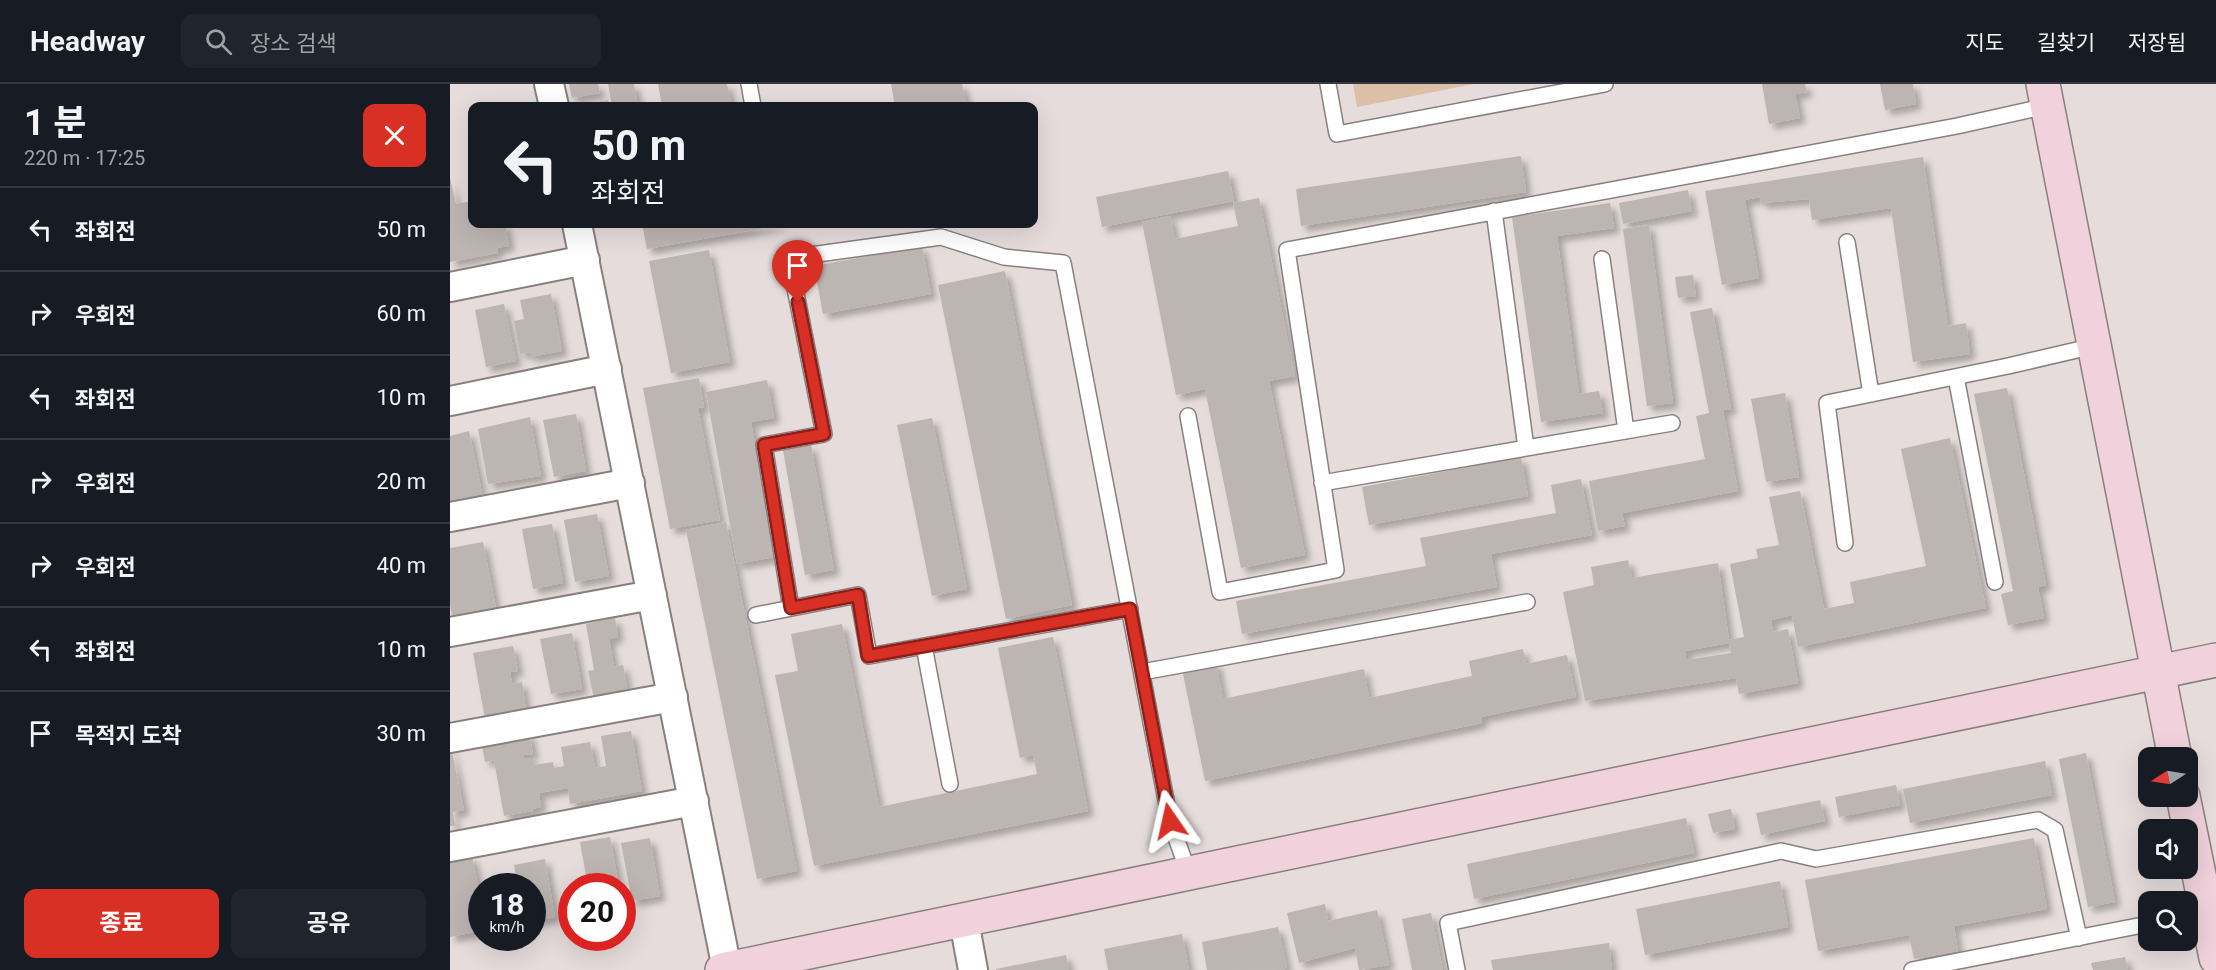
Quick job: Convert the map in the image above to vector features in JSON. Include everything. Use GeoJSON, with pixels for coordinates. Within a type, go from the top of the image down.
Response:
{"type":"FeatureCollection","features":[{"type":"Feature","properties":{"kind":"street"},"geometry":{"type":"LineString","coordinates":[[549,84],[553,102]]}},
{"type":"Feature","properties":{"kind":"street"},"geometry":{"type":"LineString","coordinates":[[2045,95],[2173,747]]}},
{"type":"Feature","properties":{"kind":"street"},"geometry":{"type":"LineString","coordinates":[[578,228],[694,801],[725,969],[2216,660]]}},
{"type":"Feature","properties":{"kind":"street"},"geometry":{"type":"LineString","coordinates":[[450,287],[585,260]]}},
{"type":"Feature","properties":{"kind":"street"},"geometry":{"type":"LineString","coordinates":[[450,401],[607,369]]}},
{"type":"Feature","properties":{"kind":"street"},"geometry":{"type":"LineString","coordinates":[[450,517],[630,483]]}},
{"type":"Feature","properties":{"kind":"street"},"geometry":{"type":"LineString","coordinates":[[450,632],[652,595]]}},
{"type":"Feature","properties":{"kind":"street"},"geometry":{"type":"LineString","coordinates":[[450,738],[673,697]]}},
{"type":"Feature","properties":{"kind":"street"},"geometry":{"type":"LineString","coordinates":[[450,846],[694,801]]}},
{"type":"Feature","properties":{"kind":"street"},"geometry":{"type":"LineString","coordinates":[[2184,807],[2194,891]]}},
{"type":"Feature","properties":{"kind":"street"},"geometry":{"type":"LineString","coordinates":[[2198,916],[2216,958]]}},
{"type":"Feature","properties":{"kind":"street"},"geometry":{"type":"LineString","coordinates":[[964,921],[974,970]]}},
{"type":"Feature","properties":{"kind":"lane"},"geometry":{"type":"LineString","coordinates":[[749,84],[752,102]]}},
{"type":"Feature","properties":{"kind":"lane"},"geometry":{"type":"LineString","coordinates":[[1328,84],[1337,134],[1605,84]]}},
{"type":"Feature","properties":{"kind":"lane"},"geometry":{"type":"LineString","coordinates":[[1188,416],[1220,592],[1336,570],[1287,250],[1957,126],[2045,95]]}},
{"type":"Feature","properties":{"kind":"lane"},"geometry":{"type":"LineString","coordinates":[[1494,211],[1526,448]]}},
{"type":"Feature","properties":{"kind":"lane"},"geometry":{"type":"LineString","coordinates":[[791,608],[764,445],[824,434],[789,258],[941,237],[1004,257],[1063,263],[1170,821],[1189,874]]}},
{"type":"Feature","properties":{"kind":"lane"},"geometry":{"type":"LineString","coordinates":[[1847,242],[1871,394]]}},
{"type":"Feature","properties":{"kind":"lane"},"geometry":{"type":"LineString","coordinates":[[1602,260],[1626,431]]}},
{"type":"Feature","properties":{"kind":"lane"},"geometry":{"type":"LineString","coordinates":[[1845,543],[1827,403],[2094,346]]}},
{"type":"Feature","properties":{"kind":"lane"},"geometry":{"type":"LineString","coordinates":[[1956,377],[1995,582]]}},
{"type":"Feature","properties":{"kind":"lane"},"geometry":{"type":"LineString","coordinates":[[1322,483],[1672,423]]}},
{"type":"Feature","properties":{"kind":"lane"},"geometry":{"type":"LineString","coordinates":[[756,615],[858,595],[868,656],[1130,609]]}},
{"type":"Feature","properties":{"kind":"lane"},"geometry":{"type":"LineString","coordinates":[[1142,672],[1527,602]]}},
{"type":"Feature","properties":{"kind":"lane"},"geometry":{"type":"LineString","coordinates":[[924,646],[950,784]]}},
{"type":"Feature","properties":{"kind":"lane"},"geometry":{"type":"LineString","coordinates":[[1457,970],[1448,923],[1780,851],[1816,859],[2038,820],[2055,830],[2079,938]]}},
{"type":"Feature","properties":{"kind":"lane"},"geometry":{"type":"LineString","coordinates":[[1912,970],[2138,926]]}},
{"type":"Feature","properties":{"kind":"shaded area"},"geometry":{"type":"Polygon","coordinates":[[[1353,84],[1474,84],[1357,107],[1353,84]]]}},
{"type":"Feature","properties":{"kind":"building"},"geometry":{"type":"Polygon","coordinates":[[[569,84],[598,84],[600,93],[572,98],[569,84]]]}},
{"type":"Feature","properties":{"kind":"building"},"geometry":{"type":"Polygon","coordinates":[[[608,84],[634,84],[637,102],[611,102],[608,84]]]}},
{"type":"Feature","properties":{"kind":"building"},"geometry":{"type":"Polygon","coordinates":[[[658,84],[727,84],[731,102],[661,102],[658,84]]]}},
{"type":"Feature","properties":{"kind":"building"},"geometry":{"type":"Polygon","coordinates":[[[891,84],[962,84],[966,102],[894,102],[891,84]]]}},
{"type":"Feature","properties":{"kind":"building"},"geometry":{"type":"Polygon","coordinates":[[[1762,84],[1805,84],[1807,92],[1795,94],[1800,118],[1769,124],[1762,84]]]}},
{"type":"Feature","properties":{"kind":"building"},"geometry":{"type":"Polygon","coordinates":[[[1880,84],[1913,84],[1916,104],[1885,110],[1880,84]]]}},
{"type":"Feature","properties":{"kind":"building"},"geometry":{"type":"Polygon","coordinates":[[[1521,156],[1526,192],[1301,226],[1296,189],[1521,156]]]}},
{"type":"Feature","properties":{"kind":"building"},"geometry":{"type":"Polygon","coordinates":[[[1923,157],[1948,326],[1966,323],[1970,354],[1913,362],[1891,208],[1812,220],[1809,199],[1761,203],[1760,197],[1745,200],[1759,278],[1722,285],[1705,191],[1923,157]]]}},
{"type":"Feature","properties":{"kind":"building"},"geometry":{"type":"Polygon","coordinates":[[[1228,171],[1234,201],[1102,227],[1096,197],[1228,171]]]}},
{"type":"Feature","properties":{"kind":"building"},"geometry":{"type":"Polygon","coordinates":[[[450,178],[456,204],[468,202],[468,228],[506,228],[509,246],[497,248],[498,253],[450,262],[450,178]]]}},
{"type":"Feature","properties":{"kind":"building"},"geometry":{"type":"Polygon","coordinates":[[[1688,190],[1692,211],[1623,224],[1619,203],[1688,190]]]}},
{"type":"Feature","properties":{"kind":"building"},"geometry":{"type":"Polygon","coordinates":[[[1259,198],[1295,376],[1269,381],[1305,555],[1241,568],[1205,389],[1176,395],[1142,222],[1170,216],[1175,239],[1238,226],[1233,203],[1259,198]]]}},
{"type":"Feature","properties":{"kind":"building"},"geometry":{"type":"Polygon","coordinates":[[[1610,203],[1614,228],[1557,236],[1579,394],[1599,391],[1603,413],[1541,422],[1512,217],[1610,203]]]}},
{"type":"Feature","properties":{"kind":"building"},"geometry":{"type":"Polygon","coordinates":[[[1649,225],[1673,403],[1647,406],[1623,229],[1649,225]]]}},
{"type":"Feature","properties":{"kind":"building"},"geometry":{"type":"Polygon","coordinates":[[[643,228],[764,228],[647,249],[643,228]]]}},
{"type":"Feature","properties":{"kind":"building"},"geometry":{"type":"Polygon","coordinates":[[[922,246],[931,294],[823,314],[814,266],[922,246]]]}},
{"type":"Feature","properties":{"kind":"building"},"geometry":{"type":"Polygon","coordinates":[[[709,250],[730,362],[671,373],[649,261],[709,250]]]}},
{"type":"Feature","properties":{"kind":"building"},"geometry":{"type":"Polygon","coordinates":[[[1005,271],[1072,605],[1006,619],[938,285],[1005,271]]]}},
{"type":"Feature","properties":{"kind":"building"},"geometry":{"type":"Polygon","coordinates":[[[1693,275],[1696,296],[1678,298],[1675,277],[1693,275]]]}},
{"type":"Feature","properties":{"kind":"building"},"geometry":{"type":"Polygon","coordinates":[[[551,294],[562,351],[530,357],[530,352],[520,354],[514,321],[524,319],[520,300],[551,294]]]}},
{"type":"Feature","properties":{"kind":"building"},"geometry":{"type":"Polygon","coordinates":[[[504,304],[516,361],[486,367],[475,310],[504,304]]]}},
{"type":"Feature","properties":{"kind":"building"},"geometry":{"type":"Polygon","coordinates":[[[1712,308],[1731,409],[1723,410],[1738,491],[1622,513],[1625,526],[1598,531],[1589,481],[1705,459],[1696,416],[1709,413],[1690,312],[1712,308]]]}},
{"type":"Feature","properties":{"kind":"building"},"geometry":{"type":"Polygon","coordinates":[[[699,378],[704,407],[698,408],[720,520],[670,529],[643,388],[699,378]]]}},
{"type":"Feature","properties":{"kind":"building"},"geometry":{"type":"Polygon","coordinates":[[[767,380],[774,418],[751,422],[775,557],[737,564],[706,392],[767,380]]]}},
{"type":"Feature","properties":{"kind":"building"},"geometry":{"type":"Polygon","coordinates":[[[2007,388],[2046,585],[2038,587],[2044,618],[2008,625],[2001,594],[2013,591],[1974,394],[2007,388]]]}},
{"type":"Feature","properties":{"kind":"building"},"geometry":{"type":"Polygon","coordinates":[[[1785,393],[1799,477],[1766,482],[1751,399],[1785,393]]]}},
{"type":"Feature","properties":{"kind":"building"},"geometry":{"type":"Polygon","coordinates":[[[576,414],[586,471],[554,477],[543,420],[576,414]]]}},
{"type":"Feature","properties":{"kind":"building"},"geometry":{"type":"Polygon","coordinates":[[[530,417],[541,476],[488,484],[478,429],[530,417]]]}},
{"type":"Feature","properties":{"kind":"building"},"geometry":{"type":"Polygon","coordinates":[[[932,418],[967,589],[932,596],[897,425],[932,418]]]}},
{"type":"Feature","properties":{"kind":"building"},"geometry":{"type":"Polygon","coordinates":[[[469,431],[483,498],[450,505],[450,436],[469,431]]]}},
{"type":"Feature","properties":{"kind":"building"},"geometry":{"type":"Polygon","coordinates":[[[1950,438],[1986,608],[1798,647],[1792,615],[1771,620],[1773,632],[1788,629],[1798,683],[1739,694],[1736,678],[1585,701],[1563,592],[1594,585],[1591,567],[1628,560],[1632,578],[1718,563],[1729,640],[1744,637],[1730,564],[1758,558],[1756,549],[1779,545],[1769,497],[1800,491],[1824,609],[1854,603],[1850,582],[1926,566],[1901,449],[1950,438]],[[1729,643],[1685,651],[1686,660],[1731,653],[1729,643]]]}},
{"type":"Feature","properties":{"kind":"building"},"geometry":{"type":"Polygon","coordinates":[[[811,445],[834,570],[805,575],[783,450],[811,445]]]}},
{"type":"Feature","properties":{"kind":"building"},"geometry":{"type":"Polygon","coordinates":[[[1521,457],[1528,496],[1369,525],[1362,487],[1521,457]]]}},
{"type":"Feature","properties":{"kind":"building"},"geometry":{"type":"Polygon","coordinates":[[[1581,479],[1592,535],[1491,554],[1497,587],[1242,634],[1236,601],[1426,566],[1420,538],[1556,513],[1551,485],[1581,479]]]}},
{"type":"Feature","properties":{"kind":"building"},"geometry":{"type":"Polygon","coordinates":[[[597,514],[609,576],[575,582],[564,520],[597,514]]]}},
{"type":"Feature","properties":{"kind":"building"},"geometry":{"type":"Polygon","coordinates":[[[726,522],[797,871],[757,879],[686,530],[726,522]]]}},
{"type":"Feature","properties":{"kind":"building"},"geometry":{"type":"Polygon","coordinates":[[[552,524],[563,583],[533,589],[522,529],[552,524]]]}},
{"type":"Feature","properties":{"kind":"building"},"geometry":{"type":"Polygon","coordinates":[[[483,542],[497,613],[453,622],[450,604],[450,548],[483,542]]]}},
{"type":"Feature","properties":{"kind":"building"},"geometry":{"type":"Polygon","coordinates":[[[615,618],[618,637],[609,639],[614,667],[623,665],[628,693],[594,699],[588,671],[594,670],[586,624],[615,618]]]}},
{"type":"Feature","properties":{"kind":"building"},"geometry":{"type":"Polygon","coordinates":[[[842,624],[879,807],[1037,774],[1033,755],[1020,758],[998,648],[1053,637],[1088,811],[814,866],[775,675],[798,671],[791,634],[842,624]]]}},
{"type":"Feature","properties":{"kind":"building"},"geometry":{"type":"Polygon","coordinates":[[[572,633],[582,689],[551,694],[540,639],[572,633]]]}},
{"type":"Feature","properties":{"kind":"building"},"geometry":{"type":"Polygon","coordinates":[[[513,646],[518,671],[510,672],[512,684],[522,682],[527,717],[486,724],[473,653],[513,646]]]}},
{"type":"Feature","properties":{"kind":"building"},"geometry":{"type":"Polygon","coordinates":[[[1523,649],[1526,664],[1567,655],[1576,697],[1481,717],[1482,723],[1205,781],[1182,669],[1216,662],[1223,699],[1364,669],[1369,698],[1472,676],[1469,661],[1523,649]]]}},
{"type":"Feature","properties":{"kind":"building"},"geometry":{"type":"Polygon","coordinates":[[[631,731],[642,791],[570,804],[568,788],[539,793],[541,807],[532,809],[533,811],[504,816],[494,760],[485,762],[481,741],[529,733],[533,754],[523,755],[524,759],[533,758],[534,765],[553,762],[554,768],[564,766],[561,747],[590,742],[595,768],[606,766],[601,736],[631,731]]]}},
{"type":"Feature","properties":{"kind":"building"},"geometry":{"type":"Polygon","coordinates":[[[450,742],[464,810],[453,812],[455,826],[450,826],[450,742]]]}},
{"type":"Feature","properties":{"kind":"building"},"geometry":{"type":"Polygon","coordinates":[[[2086,753],[2115,902],[2088,907],[2059,759],[2086,753]]]}},
{"type":"Feature","properties":{"kind":"building"},"geometry":{"type":"Polygon","coordinates":[[[2045,761],[2052,795],[1910,823],[1903,789],[2045,761]]]}},
{"type":"Feature","properties":{"kind":"building"},"geometry":{"type":"Polygon","coordinates":[[[1896,785],[1900,805],[1839,817],[1835,797],[1896,785]]]}},
{"type":"Feature","properties":{"kind":"building"},"geometry":{"type":"Polygon","coordinates":[[[1820,800],[1825,821],[1761,835],[1756,813],[1820,800]]]}},
{"type":"Feature","properties":{"kind":"building"},"geometry":{"type":"Polygon","coordinates":[[[1731,809],[1735,829],[1713,833],[1708,814],[1731,809]]]}},
{"type":"Feature","properties":{"kind":"building"},"geometry":{"type":"Polygon","coordinates":[[[1686,818],[1694,853],[1474,899],[1467,864],[1686,818]]]}},
{"type":"Feature","properties":{"kind":"building"},"geometry":{"type":"Polygon","coordinates":[[[610,837],[617,873],[586,873],[580,842],[610,837]]]}},
{"type":"Feature","properties":{"kind":"building"},"geometry":{"type":"Polygon","coordinates":[[[650,838],[660,896],[636,900],[636,873],[627,873],[621,843],[650,838]]]}},
{"type":"Feature","properties":{"kind":"building"},"geometry":{"type":"Polygon","coordinates":[[[2034,838],[2047,909],[1954,926],[1958,951],[1914,959],[1909,935],[1818,951],[1805,880],[2034,838]]]}},
{"type":"Feature","properties":{"kind":"building"},"geometry":{"type":"Polygon","coordinates":[[[472,856],[475,873],[468,873],[468,933],[450,937],[450,860],[472,856]]]}},
{"type":"Feature","properties":{"kind":"building"},"geometry":{"type":"Polygon","coordinates":[[[545,859],[555,917],[546,919],[546,873],[516,873],[514,865],[545,859]]]}},
{"type":"Feature","properties":{"kind":"building"},"geometry":{"type":"Polygon","coordinates":[[[1780,881],[1788,927],[1645,955],[1636,909],[1780,881]]]}},
{"type":"Feature","properties":{"kind":"building"},"geometry":{"type":"Polygon","coordinates":[[[1325,904],[1328,921],[1377,910],[1389,965],[1359,970],[1355,948],[1299,963],[1287,913],[1325,904]]]}},
{"type":"Feature","properties":{"kind":"building"},"geometry":{"type":"Polygon","coordinates":[[[1431,913],[1443,970],[1412,970],[1402,919],[1431,913]]]}},
{"type":"Feature","properties":{"kind":"building"},"geometry":{"type":"Polygon","coordinates":[[[1278,927],[1287,969],[1207,970],[1202,942],[1278,927]]]}},
{"type":"Feature","properties":{"kind":"building"},"geometry":{"type":"Polygon","coordinates":[[[1182,934],[1189,970],[1108,970],[1104,949],[1182,934]]]}},
{"type":"Feature","properties":{"kind":"building"},"geometry":{"type":"Polygon","coordinates":[[[1609,943],[1612,970],[1493,970],[1491,960],[1609,943]]]}},
{"type":"Feature","properties":{"kind":"building"},"geometry":{"type":"Polygon","coordinates":[[[1066,955],[1069,970],[996,970],[996,969],[1066,955]]]}},
{"type":"Feature","properties":{"kind":"building"},"geometry":{"type":"Polygon","coordinates":[[[2125,957],[2128,970],[2093,970],[2091,963],[2125,957]]]}},
{"type":"Feature","properties":{"kind":"route"},"geometry":{"type":"LineString","coordinates":[[798,302],[824,434],[764,445],[791,608],[858,595],[868,656],[1130,609],[1170,821]]}}]}
